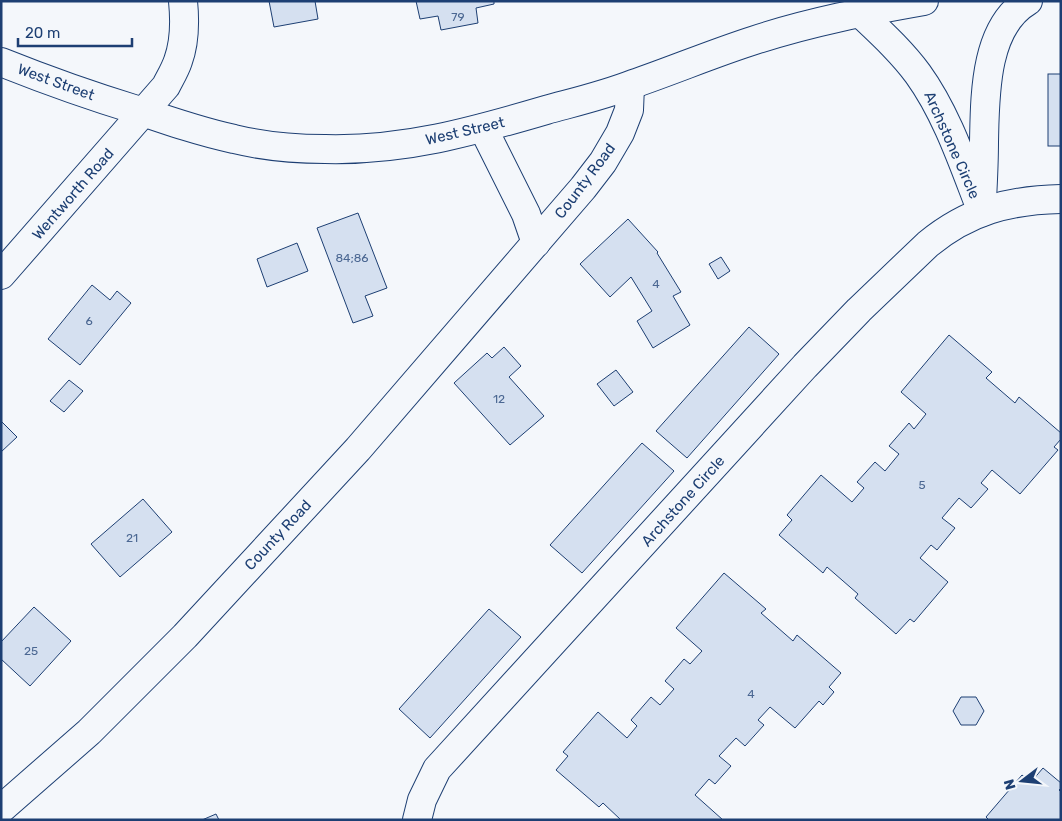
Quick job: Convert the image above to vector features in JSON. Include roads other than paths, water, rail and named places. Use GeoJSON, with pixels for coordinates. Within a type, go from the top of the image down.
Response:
{"type":"FeatureCollection","features":[{"type":"Feature","properties":{"kind":"street","name":"Wentworth Road"},"geometry":{"type":"LineString","coordinates":[[1,275],[166,86],[179,60],[184,30],[183,1]]}},
{"type":"Feature","properties":{"kind":"street","name":"West Street"},"geometry":{"type":"LineString","coordinates":[[1,62],[89,95],[201,131],[236,140],[296,147],[359,149],[449,137],[630,86],[754,40],[860,13],[923,1]]}},
{"type":"Feature","properties":{"kind":"street","name":"Archstone Circle"},"geometry":{"type":"LineString","coordinates":[[982,212],[984,114],[987,74],[996,41],[1006,22],[1028,1]]}},
{"type":"Feature","properties":{"kind":"street","name":"Archstone Circle"},"geometry":{"type":"LineString","coordinates":[[860,13],[899,50],[918,74],[932,97],[957,149],[982,212]]}},
{"type":"Feature","properties":{"kind":"street","name":"County Road"},"geometry":{"type":"LineString","coordinates":[[1,809],[89,732],[184,636],[358,449],[583,188],[603,162],[620,133],[629,110],[630,86]]}},
{"type":"Feature","properties":{"kind":"street"},"geometry":{"type":"LineString","coordinates":[[483,128],[526,214],[536,243]]}},
{"type":"Feature","properties":{"kind":"street","name":"Archstone Circle"},"geometry":{"type":"LineString","coordinates":[[417,820],[422,800],[438,769],[805,366],[859,310],[928,244],[954,226],[997,207],[1028,201],[1061,199]]}}]}
